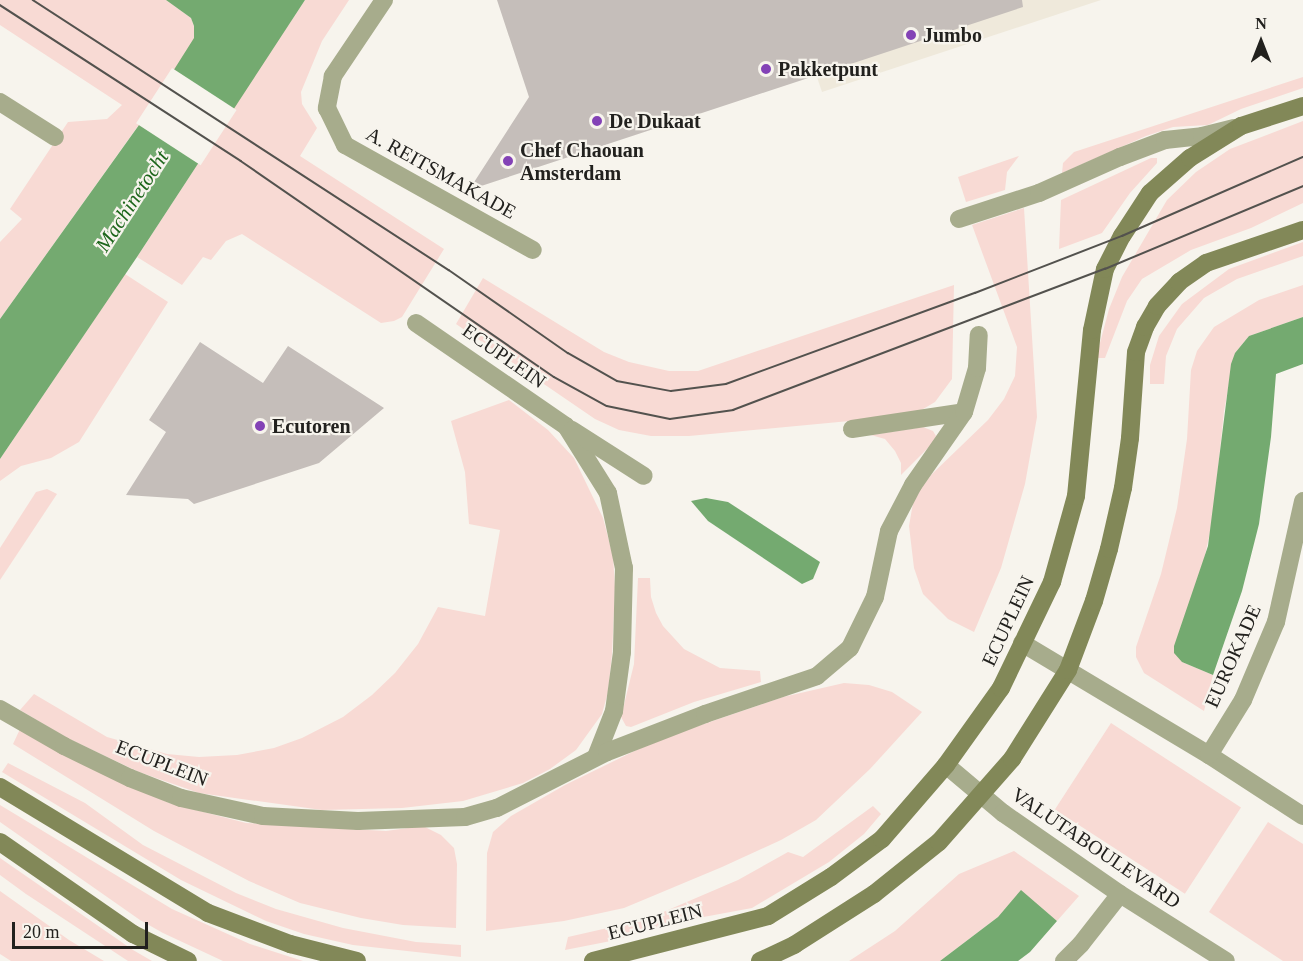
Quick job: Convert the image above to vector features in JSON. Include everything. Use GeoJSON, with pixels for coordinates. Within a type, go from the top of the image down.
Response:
{"type":"FeatureCollection","features":[{"type":"Feature","properties":{"kind":"main road","name":"ECUPLEIN"},"geometry":{"type":"LineString","coordinates":[[593,961],[768,916],[831,877],[882,838],[946,765],[1001,688],[1052,582],[1076,496],[1092,330],[1105,269],[1122,236],[1150,194],[1190,158],[1241,126],[1303,106]]}},
{"type":"Feature","properties":{"kind":"main road"},"geometry":{"type":"LineString","coordinates":[[760,961],[794,945],[874,894],[939,842],[982,795],[1032,730],[1068,670],[1094,601],[1109,549],[1130,438],[1137,352],[1145,327],[1157,306],[1179,282],[1206,263],[1303,230]]}},
{"type":"Feature","properties":{"kind":"main road"},"geometry":{"type":"LineString","coordinates":[[0,787],[208,913],[290,944],[357,961]]}},
{"type":"Feature","properties":{"kind":"main road"},"geometry":{"type":"LineString","coordinates":[[0,842],[133,934],[188,961]]}},
{"type":"Feature","properties":{"kind":"street","name":"A. REITSMAKADE"},"geometry":{"type":"LineString","coordinates":[[384,0],[333,76],[327,108],[345,145],[533,250]]}},
{"type":"Feature","properties":{"kind":"street"},"geometry":{"type":"LineString","coordinates":[[0,102],[55,137]]}},
{"type":"Feature","properties":{"kind":"street"},"geometry":{"type":"LineString","coordinates":[[959,219],[1039,194],[1120,157],[1165,140],[1202,136],[1241,126]]}},
{"type":"Feature","properties":{"kind":"street","name":"ECUPLEIN"},"geometry":{"type":"LineString","coordinates":[[416,323],[566,426],[644,476]]}},
{"type":"Feature","properties":{"kind":"street","name":"ECUPLEIN"},"geometry":{"type":"LineString","coordinates":[[0,709],[64,746],[130,778],[181,798],[262,816],[358,821],[465,817],[497,808],[596,757],[776,681],[817,676],[849,648],[875,597],[889,531],[913,485],[964,412],[977,368],[979,335]]}},
{"type":"Feature","properties":{"kind":"street"},"geometry":{"type":"LineString","coordinates":[[852,429],[964,412]]}},
{"type":"Feature","properties":{"kind":"street","name":"ECUPLEIN"},"geometry":{"type":"LineString","coordinates":[[566,426],[608,493],[630,567],[614,711],[596,757]]}},
{"type":"Feature","properties":{"kind":"street","name":"EUROKADE"},"geometry":{"type":"LineString","coordinates":[[1209,755],[1243,700],[1276,622],[1303,501]]}},
{"type":"Feature","properties":{"kind":"street"},"geometry":{"type":"LineString","coordinates":[[885,508],[903,504]]}},
{"type":"Feature","properties":{"kind":"street"},"geometry":{"type":"LineString","coordinates":[[1022,643],[1209,755],[1303,816]]}},
{"type":"Feature","properties":{"kind":"street","name":"VALUTABOULEVARD"},"geometry":{"type":"LineString","coordinates":[[946,765],[1003,813],[1120,894],[1226,961]]}},
{"type":"Feature","properties":{"kind":"street"},"geometry":{"type":"LineString","coordinates":[[1064,961],[1081,944],[1120,894]]}},
{"type":"Feature","properties":{"kind":"shaded area"},"geometry":{"type":"Polygon","coordinates":[[[0,0],[166,0],[191,18],[194,37],[233,108],[305,0],[349,0],[322,41],[301,92],[302,104],[317,128],[300,156],[444,249],[402,317],[381,323],[242,234],[226,241],[211,260],[203,257],[182,285],[137,257],[197,165],[138,126],[0,319],[0,242],[22,219],[10,209],[68,122],[107,119],[122,105],[0,25],[0,0]]]}},
{"type":"Feature","properties":{"kind":"shaded area"},"geometry":{"type":"Polygon","coordinates":[[[791,0],[1101,0],[822,92],[791,0]]]}},
{"type":"Feature","properties":{"kind":"shaded area"},"geometry":{"type":"Polygon","coordinates":[[[1303,77],[1303,88],[1241,109],[1208,125],[1173,127],[1146,136],[1062,173],[1063,163],[1074,152],[1303,77]]]}},
{"type":"Feature","properties":{"kind":"shaded area"},"geometry":{"type":"Polygon","coordinates":[[[1303,121],[1303,203],[1251,228],[1191,250],[1142,279],[1127,301],[1105,358],[1096,358],[1109,309],[1122,277],[1167,200],[1196,172],[1230,149],[1303,121]]]}},
{"type":"Feature","properties":{"kind":"shaded area"},"geometry":{"type":"Polygon","coordinates":[[[1019,156],[1007,172],[1005,190],[966,202],[958,177],[1019,156]]]}},
{"type":"Feature","properties":{"kind":"shaded area"},"geometry":{"type":"Polygon","coordinates":[[[1151,158],[1157,158],[1157,163],[1130,193],[1102,233],[1059,249],[1061,200],[1151,158]]]}},
{"type":"Feature","properties":{"kind":"shaded area"},"geometry":{"type":"Polygon","coordinates":[[[1024,208],[1037,417],[1025,484],[1001,568],[974,632],[948,619],[923,594],[914,568],[909,526],[913,503],[922,487],[932,474],[988,420],[1004,399],[1015,376],[1017,347],[972,225],[1024,208]]]}},
{"type":"Feature","properties":{"kind":"shaded area"},"geometry":{"type":"Polygon","coordinates":[[[1303,242],[1303,256],[1237,279],[1204,298],[1177,329],[1166,356],[1164,384],[1150,384],[1150,365],[1159,336],[1182,304],[1229,269],[1303,242]]]}},
{"type":"Feature","properties":{"kind":"shaded area"},"geometry":{"type":"Polygon","coordinates":[[[125,274],[168,302],[79,442],[51,458],[21,466],[0,481],[0,459],[125,274]]]}},
{"type":"Feature","properties":{"kind":"shaded area"},"geometry":{"type":"Polygon","coordinates":[[[483,278],[604,352],[629,362],[669,371],[698,371],[954,285],[952,379],[935,402],[913,415],[689,436],[651,436],[619,430],[595,419],[456,324],[483,278]]]}},
{"type":"Feature","properties":{"kind":"shaded area"},"geometry":{"type":"Polygon","coordinates":[[[1303,285],[1303,317],[1249,336],[1235,353],[1224,411],[1213,518],[1182,662],[1213,675],[1204,711],[1144,673],[1136,657],[1136,647],[1161,574],[1177,508],[1187,439],[1191,370],[1197,351],[1214,327],[1259,300],[1303,285]]]}},
{"type":"Feature","properties":{"kind":"shaded area"},"geometry":{"type":"Polygon","coordinates":[[[509,400],[548,430],[574,458],[603,518],[613,556],[615,587],[612,654],[608,692],[602,714],[576,750],[550,769],[523,783],[463,801],[402,808],[322,810],[199,793],[139,772],[65,737],[20,710],[34,694],[107,737],[167,754],[199,757],[237,755],[274,748],[302,738],[343,717],[372,695],[395,673],[418,644],[438,607],[485,616],[500,530],[469,524],[465,472],[451,421],[509,400]]]}},
{"type":"Feature","properties":{"kind":"shaded area"},"geometry":{"type":"Polygon","coordinates":[[[923,427],[933,431],[936,436],[933,443],[901,475],[901,463],[895,451],[885,439],[871,435],[923,427]]]}},
{"type":"Feature","properties":{"kind":"shaded area"},"geometry":{"type":"Polygon","coordinates":[[[47,489],[57,494],[0,580],[0,548],[36,492],[47,489]]]}},
{"type":"Feature","properties":{"kind":"shaded area"},"geometry":{"type":"Polygon","coordinates":[[[638,578],[650,578],[651,597],[656,613],[663,626],[684,649],[720,668],[760,671],[761,682],[694,702],[631,727],[626,726],[621,717],[634,664],[638,578]]]}},
{"type":"Feature","properties":{"kind":"shaded area"},"geometry":{"type":"Polygon","coordinates":[[[844,683],[869,685],[892,692],[922,712],[870,769],[816,820],[781,840],[624,908],[564,921],[486,931],[487,853],[493,832],[511,816],[565,785],[657,740],[783,697],[844,683]]]}},
{"type":"Feature","properties":{"kind":"shaded area"},"geometry":{"type":"Polygon","coordinates":[[[1111,723],[1241,807],[1185,894],[1055,809],[1111,723]]]}},
{"type":"Feature","properties":{"kind":"shaded area"},"geometry":{"type":"Polygon","coordinates":[[[21,727],[169,803],[246,823],[386,831],[423,826],[441,835],[454,848],[457,864],[456,928],[403,925],[361,918],[300,903],[249,881],[154,831],[13,744],[21,727]]]}},
{"type":"Feature","properties":{"kind":"shaded area"},"geometry":{"type":"Polygon","coordinates":[[[8,763],[85,803],[143,845],[236,893],[276,909],[343,928],[416,942],[461,945],[461,957],[353,945],[304,934],[266,921],[181,880],[2,772],[8,763]]]}},
{"type":"Feature","properties":{"kind":"shaded area"},"geometry":{"type":"Polygon","coordinates":[[[0,805],[172,909],[250,944],[303,961],[223,961],[163,933],[140,920],[0,822],[0,805]]]}},
{"type":"Feature","properties":{"kind":"shaded area"},"geometry":{"type":"Polygon","coordinates":[[[873,806],[881,814],[864,834],[829,862],[752,908],[671,923],[616,940],[565,950],[568,937],[647,919],[738,880],[788,852],[803,857],[873,806]]]}},
{"type":"Feature","properties":{"kind":"shaded area"},"geometry":{"type":"Polygon","coordinates":[[[1268,822],[1303,844],[1303,961],[1283,961],[1209,912],[1268,822]]]}},
{"type":"Feature","properties":{"kind":"shaded area"},"geometry":{"type":"Polygon","coordinates":[[[1014,851],[1079,896],[1057,921],[1021,891],[998,917],[940,961],[849,961],[895,931],[959,874],[1014,851]]]}},
{"type":"Feature","properties":{"kind":"shaded area"},"geometry":{"type":"Polygon","coordinates":[[[0,858],[152,961],[128,961],[26,894],[0,875],[0,858]]]}},
{"type":"Feature","properties":{"kind":"shaded area"},"geometry":{"type":"Polygon","coordinates":[[[0,891],[69,940],[104,961],[11,961],[0,954],[0,891]]]}},
{"type":"Feature","properties":{"kind":"water","name":"Machinetocht"},"geometry":{"type":"Polygon","coordinates":[[[166,0],[305,0],[137,257],[0,459],[0,319],[139,125],[194,38],[191,18],[166,0]]]}},
{"type":"Feature","properties":{"kind":"water"},"geometry":{"type":"Polygon","coordinates":[[[1303,317],[1303,364],[1276,374],[1271,437],[1259,524],[1242,591],[1213,675],[1182,662],[1174,653],[1174,646],[1208,546],[1231,364],[1235,353],[1249,336],[1303,317]]]}},
{"type":"Feature","properties":{"kind":"water"},"geometry":{"type":"Polygon","coordinates":[[[706,498],[728,502],[820,562],[813,579],[802,584],[708,521],[691,501],[706,498]]]}},
{"type":"Feature","properties":{"kind":"water"},"geometry":{"type":"Polygon","coordinates":[[[1021,890],[1057,921],[1030,952],[1018,961],[940,961],[998,917],[1021,890]]]}},
{"type":"Feature","properties":{"kind":"pier"},"geometry":{"type":"Polygon","coordinates":[[[172,68],[237,110],[201,165],[136,123],[172,68]]]}},
{"type":"Feature","properties":{"kind":"building","name":"De Dukaat"},"geometry":{"type":"Polygon","coordinates":[[[497,0],[1022,0],[1023,7],[469,190],[529,97],[497,0]]]}},
{"type":"Feature","properties":{"kind":"building","name":"Ecutoren"},"geometry":{"type":"Polygon","coordinates":[[[200,342],[263,383],[288,346],[384,408],[319,463],[194,504],[188,499],[126,495],[166,432],[149,420],[200,342]]]}},
{"type":"Feature","properties":{"kind":"tram line"},"geometry":{"type":"LineString","coordinates":[[33,0],[449,270],[568,353],[617,381],[671,391],[726,384],[975,293],[1122,236],[1303,157]]}},
{"type":"Feature","properties":{"kind":"tram line"},"geometry":{"type":"LineString","coordinates":[[0,5],[241,161],[554,377],[607,406],[670,419],[733,410],[1105,269],[1303,186]]}},
{"type":"Feature","properties":{"kind":"place","name":"Jumbo"},"geometry":{"type":"Point","coordinates":[911,35]}},
{"type":"Feature","properties":{"kind":"place","name":"Pakketpunt"},"geometry":{"type":"Point","coordinates":[766,69]}},
{"type":"Feature","properties":{"kind":"place","name":"De Dukaat"},"geometry":{"type":"Point","coordinates":[597,121]}},
{"type":"Feature","properties":{"kind":"place","name":"Chef Chaouan Amsterdam"},"geometry":{"type":"Point","coordinates":[508,161]}},
{"type":"Feature","properties":{"kind":"place","name":"Ecutoren"},"geometry":{"type":"Point","coordinates":[260,426]}}]}
